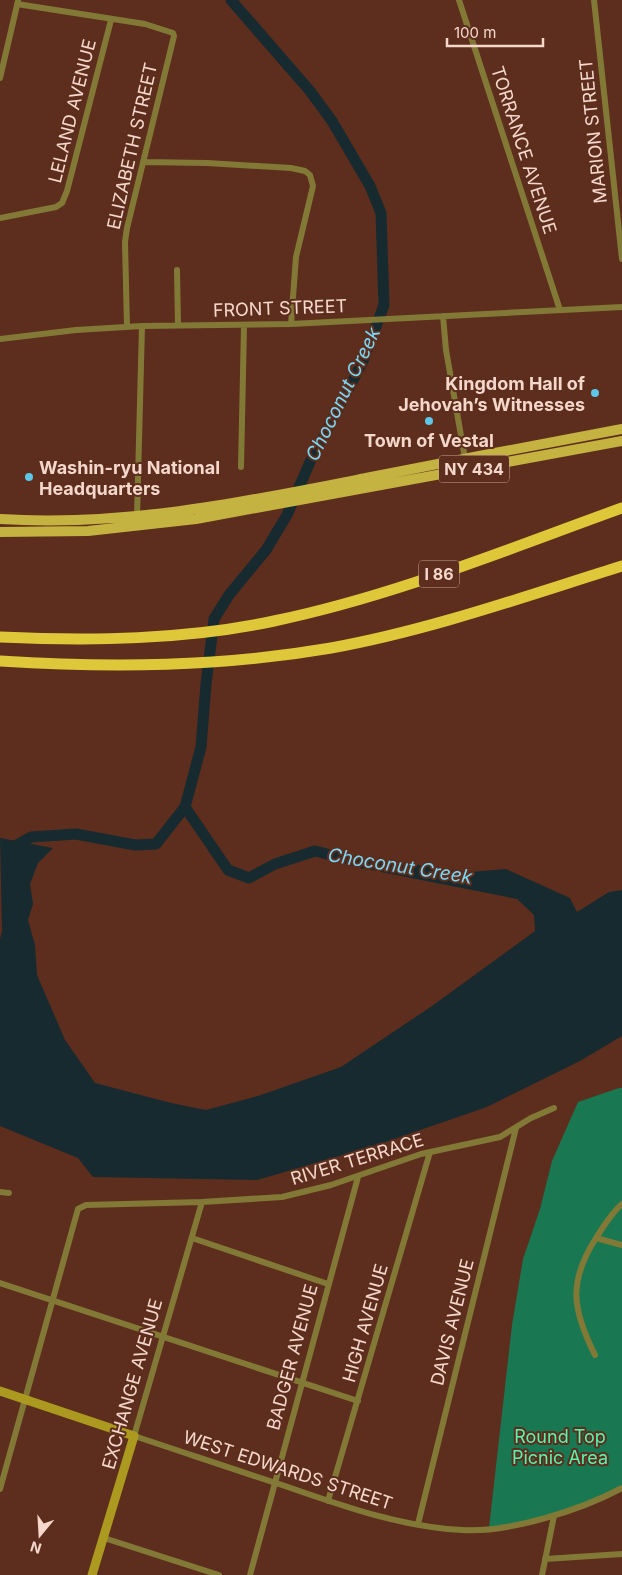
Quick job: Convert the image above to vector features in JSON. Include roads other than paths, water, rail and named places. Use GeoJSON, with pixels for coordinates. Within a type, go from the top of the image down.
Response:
{"type":"FeatureCollection","features":[{"type":"Feature","properties":{"kind":"highway","name":"I 86"},"geometry":{"type":"LineString","coordinates":[[0,637],[92,639],[181,634],[273,621],[374,596],[622,508]]}},
{"type":"Feature","properties":{"kind":"highway"},"geometry":{"type":"LineString","coordinates":[[0,660],[138,667],[250,660],[332,648],[441,622],[622,566]]}},
{"type":"Feature","properties":{"kind":"main road","name":"NY 434"},"geometry":{"type":"LineString","coordinates":[[0,519],[62,521],[137,517],[286,494],[464,458],[622,429]]}},
{"type":"Feature","properties":{"kind":"main road","name":"NY 434"},"geometry":{"type":"LineString","coordinates":[[0,532],[79,531],[145,526],[282,504],[622,441]]}},
{"type":"Feature","properties":{"kind":"street","name":"TORRANCE AVENUE"},"geometry":{"type":"LineString","coordinates":[[459,0],[560,310]]}},
{"type":"Feature","properties":{"kind":"street","name":"MARION STREET"},"geometry":{"type":"LineString","coordinates":[[594,0],[622,260]]}},
{"type":"Feature","properties":{"kind":"street"},"geometry":{"type":"LineString","coordinates":[[0,78],[18,2],[110,20]]}},
{"type":"Feature","properties":{"kind":"street","name":"ELIZABETH STREET"},"geometry":{"type":"LineString","coordinates":[[110,20],[145,24],[173,33],[174,36],[125,242],[127,327]]}},
{"type":"Feature","properties":{"kind":"street","name":"LELAND AVENUE"},"geometry":{"type":"LineString","coordinates":[[0,218],[57,206],[62,203],[68,192],[110,20]]}},
{"type":"Feature","properties":{"kind":"street"},"geometry":{"type":"LineString","coordinates":[[143,162],[207,163],[291,168],[304,171],[310,175],[312,191],[296,257],[291,324]]}},
{"type":"Feature","properties":{"kind":"street"},"geometry":{"type":"LineString","coordinates":[[177,270],[178,326]]}},
{"type":"Feature","properties":{"kind":"street","name":"FRONT STREET"},"geometry":{"type":"LineString","coordinates":[[0,339],[76,330],[142,326],[244,326],[622,307]]}},
{"type":"Feature","properties":{"kind":"street"},"geometry":{"type":"LineString","coordinates":[[443,316],[446,353],[467,470]]}},
{"type":"Feature","properties":{"kind":"street"},"geometry":{"type":"LineString","coordinates":[[137,517],[142,326]]}},
{"type":"Feature","properties":{"kind":"street"},"geometry":{"type":"LineString","coordinates":[[241,467],[244,326]]}},
{"type":"Feature","properties":{"kind":"street","name":"RIVER TERRACE"},"geometry":{"type":"LineString","coordinates":[[52,1301],[75,1215],[78,1209],[86,1205],[202,1202],[282,1197],[358,1177],[430,1152],[500,1137],[544,1111],[554,1108]]}},
{"type":"Feature","properties":{"kind":"street","name":"DAVIS AVENUE"},"geometry":{"type":"LineString","coordinates":[[418,1524],[516,1128]]}},
{"type":"Feature","properties":{"kind":"street","name":"HIGH AVENUE"},"geometry":{"type":"LineString","coordinates":[[328,1501],[430,1152]]}},
{"type":"Feature","properties":{"kind":"street","name":"BADGER AVENUE"},"geometry":{"type":"LineString","coordinates":[[250,1575],[300,1383],[358,1177]]}},
{"type":"Feature","properties":{"kind":"street"},"geometry":{"type":"LineString","coordinates":[[0,1192],[9,1193]]}},
{"type":"Feature","properties":{"kind":"street","name":"EXCHANGE AVENUE"},"geometry":{"type":"LineString","coordinates":[[92,1575],[202,1202]]}},
{"type":"Feature","properties":{"kind":"street"},"geometry":{"type":"LineString","coordinates":[[595,1355],[582,1329],[575,1296],[576,1279],[581,1265],[596,1238],[613,1212],[622,1204]]}},
{"type":"Feature","properties":{"kind":"street"},"geometry":{"type":"LineString","coordinates":[[192,1238],[328,1284]]}},
{"type":"Feature","properties":{"kind":"street"},"geometry":{"type":"LineString","coordinates":[[596,1238],[622,1245]]}},
{"type":"Feature","properties":{"kind":"street"},"geometry":{"type":"LineString","coordinates":[[0,1283],[358,1401]]}},
{"type":"Feature","properties":{"kind":"street"},"geometry":{"type":"LineString","coordinates":[[0,1488],[52,1301]]}},
{"type":"Feature","properties":{"kind":"street"},"geometry":{"type":"LineString","coordinates":[[0,1391],[134,1436]]}},
{"type":"Feature","properties":{"kind":"street","name":"WEST EDWARDS STREET"},"geometry":{"type":"LineString","coordinates":[[134,1436],[360,1512],[418,1524],[461,1530],[480,1530],[554,1516],[590,1504],[622,1488]]}},
{"type":"Feature","properties":{"kind":"street"},"geometry":{"type":"LineString","coordinates":[[542,1575],[554,1516]]}},
{"type":"Feature","properties":{"kind":"street"},"geometry":{"type":"LineString","coordinates":[[104,1538],[218,1575]]}},
{"type":"Feature","properties":{"kind":"street"},"geometry":{"type":"LineString","coordinates":[[545,1559],[622,1554]]}},
{"type":"Feature","properties":{"kind":"water"},"geometry":{"type":"Polygon","coordinates":[[[0,838],[53,848],[38,863],[30,884],[33,904],[28,920],[35,945],[37,975],[65,1040],[95,1083],[206,1110],[258,1096],[341,1067],[432,1006],[535,931],[534,915],[517,899],[381,872],[384,860],[470,872],[506,869],[570,898],[577,912],[609,892],[622,890],[622,1036],[580,1061],[487,1107],[371,1147],[257,1180],[93,1177],[78,1158],[0,1126],[0,939],[2,931],[0,838]]]}},
{"type":"Feature","properties":{"kind":"waterway","name":"Choconut Creek"},"geometry":{"type":"LineString","coordinates":[[231,0],[310,91],[332,121],[370,186],[381,213],[384,305],[363,361],[310,462],[287,515],[266,550],[229,595],[214,619],[201,747],[185,807],[228,870],[249,878],[275,864],[315,851],[362,863],[396,868]]}},
{"type":"Feature","properties":{"kind":"waterway","name":"Choconut Creek"},"geometry":{"type":"LineString","coordinates":[[10,849],[31,837],[76,834],[135,845],[156,844],[185,807]]}},
{"type":"Feature","properties":{"kind":"place","name":"Kingdom Hall of Jehovah’s Witnesses"},"geometry":{"type":"Point","coordinates":[595,393]}},
{"type":"Feature","properties":{"kind":"place","name":"Town of Vestal"},"geometry":{"type":"Point","coordinates":[429,421]}},
{"type":"Feature","properties":{"kind":"place","name":"Washin-ryu National Headquarters"},"geometry":{"type":"Point","coordinates":[29,477]}},
{"type":"Feature","properties":{"kind":"park label","name":"Round Top Picnic Area"},"geometry":{"type":"Point","coordinates":[560,1446]}}]}
